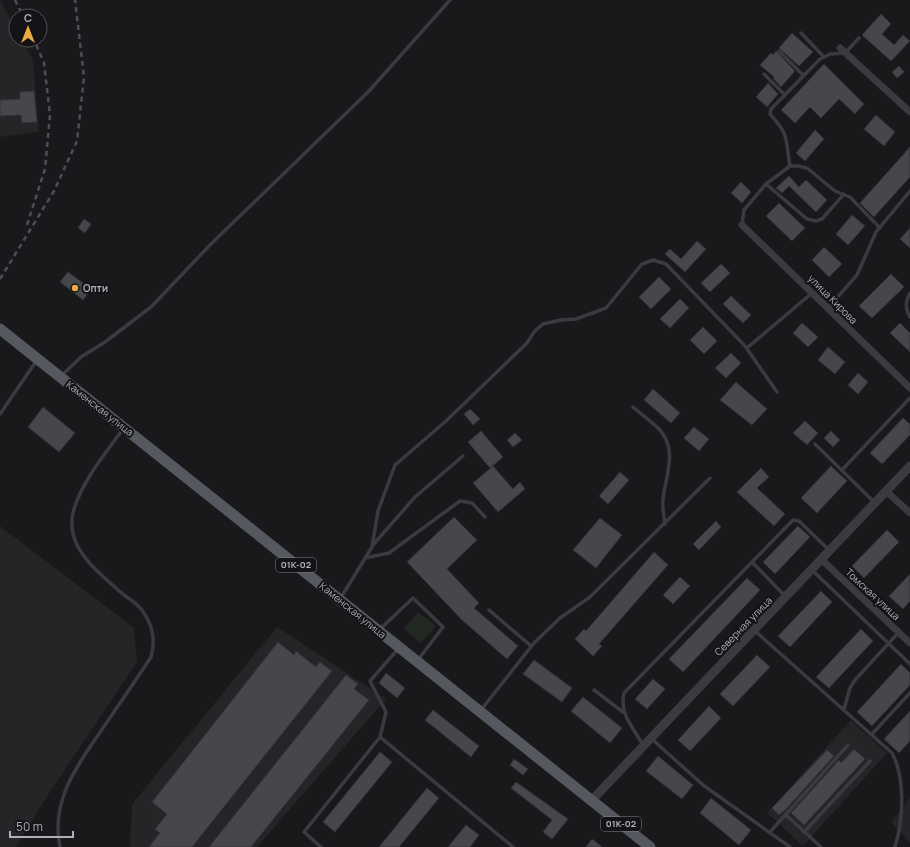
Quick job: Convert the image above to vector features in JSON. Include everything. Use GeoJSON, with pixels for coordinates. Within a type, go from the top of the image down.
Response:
{"type":"FeatureCollection","features":[{"type":"Feature","properties":{"kind":"main road","name":"Каменская улица"},"geometry":{"type":"LineString","coordinates":[[0,329],[650,847]]}},
{"type":"Feature","properties":{"kind":"street"},"geometry":{"type":"LineString","coordinates":[[842,51],[910,112]]}},
{"type":"Feature","properties":{"kind":"street","name":"улица Кирова"},"geometry":{"type":"LineString","coordinates":[[742,224],[910,388]]}},
{"type":"Feature","properties":{"kind":"street","name":"Северная улица"},"geometry":{"type":"LineString","coordinates":[[592,800],[910,466]]}},
{"type":"Feature","properties":{"kind":"street"},"geometry":{"type":"LineString","coordinates":[[886,491],[910,513]]}},
{"type":"Feature","properties":{"kind":"street","name":"Томская улица"},"geometry":{"type":"LineString","coordinates":[[821,559],[910,643]]}},
{"type":"Feature","properties":{"kind":"lane"},"geometry":{"type":"LineString","coordinates":[[60,377],[81,357],[105,342],[151,307],[212,243],[369,91],[450,0]]}},
{"type":"Feature","properties":{"kind":"lane"},"geometry":{"type":"LineString","coordinates":[[801,32],[824,57]]}},
{"type":"Feature","properties":{"kind":"lane"},"geometry":{"type":"LineString","coordinates":[[790,166],[787,138],[783,129],[770,114],[771,109],[802,75],[824,57],[842,51],[858,38]]}},
{"type":"Feature","properties":{"kind":"lane"},"geometry":{"type":"LineString","coordinates":[[779,51],[802,75]]}},
{"type":"Feature","properties":{"kind":"lane"},"geometry":{"type":"LineString","coordinates":[[764,74],[784,94]]}},
{"type":"Feature","properties":{"kind":"lane"},"geometry":{"type":"LineString","coordinates":[[742,224],[744,210],[766,184],[790,166],[807,168],[835,190],[850,197],[880,228]]}},
{"type":"Feature","properties":{"kind":"lane"},"geometry":{"type":"LineString","coordinates":[[766,184],[807,219],[816,221],[822,219],[844,194]]}},
{"type":"Feature","properties":{"kind":"lane"},"geometry":{"type":"LineString","coordinates":[[828,308],[857,275],[876,232],[910,191]]}},
{"type":"Feature","properties":{"kind":"lane"},"geometry":{"type":"LineString","coordinates":[[372,547],[378,511],[395,465],[446,421],[527,343],[534,332],[543,324],[561,320],[576,319],[606,308],[642,264],[653,260],[666,264],[745,346],[777,392]]}},
{"type":"Feature","properties":{"kind":"lane"},"geometry":{"type":"LineString","coordinates":[[745,346],[747,348],[812,292]]}},
{"type":"Feature","properties":{"kind":"lane"},"geometry":{"type":"LineString","coordinates":[[910,292],[906,308],[910,317]]}},
{"type":"Feature","properties":{"kind":"lane"},"geometry":{"type":"LineString","coordinates":[[0,414],[38,359]]}},
{"type":"Feature","properties":{"kind":"lane"},"geometry":{"type":"LineString","coordinates":[[842,470],[910,398]]}},
{"type":"Feature","properties":{"kind":"lane"},"geometry":{"type":"LineString","coordinates":[[633,407],[660,430],[668,445],[670,460],[663,502],[665,524]]}},
{"type":"Feature","properties":{"kind":"lane"},"geometry":{"type":"LineString","coordinates":[[60,847],[56,830],[60,806],[66,787],[78,765],[151,657],[155,646],[153,632],[141,609],[94,568],[82,554],[72,528],[74,510],[83,487],[124,427]]}},
{"type":"Feature","properties":{"kind":"lane"},"geometry":{"type":"LineString","coordinates":[[815,444],[875,503]]}},
{"type":"Feature","properties":{"kind":"lane"},"geometry":{"type":"LineString","coordinates":[[340,600],[372,547],[415,497],[463,456]]}},
{"type":"Feature","properties":{"kind":"lane"},"geometry":{"type":"LineString","coordinates":[[480,711],[531,646],[560,618],[590,597],[710,478]]}},
{"type":"Feature","properties":{"kind":"lane"},"geometry":{"type":"LineString","coordinates":[[365,558],[389,553],[460,501],[472,503],[485,517]]}},
{"type":"Feature","properties":{"kind":"lane"},"geometry":{"type":"LineString","coordinates":[[644,746],[623,712],[621,704],[624,693],[793,520],[799,521],[830,551]]}},
{"type":"Feature","properties":{"kind":"lane"},"geometry":{"type":"LineString","coordinates":[[752,562],[786,597]]}},
{"type":"Feature","properties":{"kind":"lane"},"geometry":{"type":"LineString","coordinates":[[812,570],[910,664]]}},
{"type":"Feature","properties":{"kind":"lane"},"geometry":{"type":"LineString","coordinates":[[378,630],[413,598],[443,627],[417,661]]}},
{"type":"Feature","properties":{"kind":"lane"},"geometry":{"type":"LineString","coordinates":[[489,610],[531,646]]}},
{"type":"Feature","properties":{"kind":"lane"},"geometry":{"type":"LineString","coordinates":[[754,630],[892,753],[900,774],[902,794],[895,847]]}},
{"type":"Feature","properties":{"kind":"lane"},"geometry":{"type":"LineString","coordinates":[[844,709],[846,698],[852,684],[899,632]]}},
{"type":"Feature","properties":{"kind":"lane"},"geometry":{"type":"LineString","coordinates":[[321,847],[304,832],[380,737],[386,712],[370,681],[400,647]]}},
{"type":"Feature","properties":{"kind":"lane"},"geometry":{"type":"LineString","coordinates":[[594,690],[623,712]]}},
{"type":"Feature","properties":{"kind":"lane"},"geometry":{"type":"LineString","coordinates":[[872,734],[910,693]]}},
{"type":"Feature","properties":{"kind":"lane"},"geometry":{"type":"LineString","coordinates":[[380,737],[513,847]]}},
{"type":"Feature","properties":{"kind":"lane"},"geometry":{"type":"LineString","coordinates":[[651,738],[703,785],[790,847]]}},
{"type":"Feature","properties":{"kind":"lane"},"geometry":{"type":"LineString","coordinates":[[770,832],[848,745]]}},
{"type":"Feature","properties":{"kind":"lane"},"geometry":{"type":"LineString","coordinates":[[804,832],[870,761]]}},
{"type":"Feature","properties":{"kind":"lane"},"geometry":{"type":"LineString","coordinates":[[786,815],[821,847]]}},
{"type":"Feature","properties":{"kind":"shaded area"},"geometry":{"type":"Polygon","coordinates":[[[0,0],[8,14],[8,48],[26,48],[33,60],[39,132],[0,137],[0,0]]]}},
{"type":"Feature","properties":{"kind":"shaded area"},"geometry":{"type":"Polygon","coordinates":[[[0,526],[134,628],[137,662],[46,798],[16,847],[0,847],[0,526]]]}},
{"type":"Feature","properties":{"kind":"shaded area"},"geometry":{"type":"Polygon","coordinates":[[[418,612],[436,626],[421,643],[404,629],[418,612]]]}},
{"type":"Feature","properties":{"kind":"shaded area"},"geometry":{"type":"Polygon","coordinates":[[[277,627],[386,699],[257,847],[130,847],[132,804],[277,627]]]}},
{"type":"Feature","properties":{"kind":"shaded area"},"geometry":{"type":"Polygon","coordinates":[[[851,720],[887,753],[803,846],[767,813],[851,720]]]}},
{"type":"Feature","properties":{"kind":"shaded area"},"geometry":{"type":"Polygon","coordinates":[[[910,798],[910,842],[891,822],[910,798]]]}},
{"type":"Feature","properties":{"kind":"building"},"geometry":{"type":"Polygon","coordinates":[[[881,14],[891,24],[882,34],[894,45],[903,35],[910,41],[891,61],[862,35],[881,14]]]}},
{"type":"Feature","properties":{"kind":"building"},"geometry":{"type":"Polygon","coordinates":[[[792,33],[813,52],[799,66],[779,48],[792,33]]]}},
{"type":"Feature","properties":{"kind":"building"},"geometry":{"type":"Polygon","coordinates":[[[776,51],[795,71],[781,87],[773,78],[774,77],[760,65],[771,53],[773,55],[776,51]]]}},
{"type":"Feature","properties":{"kind":"building"},"geometry":{"type":"Polygon","coordinates":[[[824,64],[864,104],[855,114],[839,99],[821,118],[810,107],[795,123],[781,110],[824,64]]]}},
{"type":"Feature","properties":{"kind":"building"},"geometry":{"type":"Polygon","coordinates":[[[899,66],[904,72],[897,78],[892,72],[899,66]]]}},
{"type":"Feature","properties":{"kind":"building"},"geometry":{"type":"Polygon","coordinates":[[[768,83],[778,94],[767,107],[756,97],[768,83]]]}},
{"type":"Feature","properties":{"kind":"building"},"geometry":{"type":"Polygon","coordinates":[[[34,91],[37,122],[22,123],[21,115],[0,116],[0,100],[20,99],[20,92],[34,91]]]}},
{"type":"Feature","properties":{"kind":"building"},"geometry":{"type":"Polygon","coordinates":[[[876,115],[895,132],[884,146],[864,129],[876,115]]]}},
{"type":"Feature","properties":{"kind":"building"},"geometry":{"type":"Polygon","coordinates":[[[815,130],[824,139],[805,161],[796,153],[815,130]]]}},
{"type":"Feature","properties":{"kind":"building"},"geometry":{"type":"Polygon","coordinates":[[[910,147],[910,177],[874,217],[860,203],[910,147]]]}},
{"type":"Feature","properties":{"kind":"building"},"geometry":{"type":"Polygon","coordinates":[[[789,176],[799,187],[806,180],[827,200],[816,212],[789,186],[782,193],[776,188],[789,176]]]}},
{"type":"Feature","properties":{"kind":"building"},"geometry":{"type":"Polygon","coordinates":[[[741,182],[751,192],[742,203],[731,193],[741,182]]]}},
{"type":"Feature","properties":{"kind":"building"},"geometry":{"type":"Polygon","coordinates":[[[779,203],[805,228],[792,241],[766,216],[779,203]]]}},
{"type":"Feature","properties":{"kind":"building"},"geometry":{"type":"Polygon","coordinates":[[[852,215],[865,226],[848,245],[836,234],[852,215]]]}},
{"type":"Feature","properties":{"kind":"building"},"geometry":{"type":"Polygon","coordinates":[[[84,219],[91,224],[85,233],[78,228],[84,219]]]}},
{"type":"Feature","properties":{"kind":"building"},"geometry":{"type":"Polygon","coordinates":[[[910,228],[910,248],[900,239],[910,228]]]}},
{"type":"Feature","properties":{"kind":"building"},"geometry":{"type":"Polygon","coordinates":[[[697,241],[706,249],[685,272],[665,254],[670,249],[681,259],[697,241]]]}},
{"type":"Feature","properties":{"kind":"building"},"geometry":{"type":"Polygon","coordinates":[[[824,247],[842,264],[829,277],[812,260],[824,247]]]}},
{"type":"Feature","properties":{"kind":"building"},"geometry":{"type":"Polygon","coordinates":[[[721,264],[730,273],[710,292],[701,283],[721,264]]]}},
{"type":"Feature","properties":{"kind":"building"},"geometry":{"type":"Polygon","coordinates":[[[68,272],[91,289],[83,300],[60,282],[68,272]]]}},
{"type":"Feature","properties":{"kind":"building"},"geometry":{"type":"Polygon","coordinates":[[[891,274],[904,287],[872,318],[859,306],[891,274]]]}},
{"type":"Feature","properties":{"kind":"building"},"geometry":{"type":"Polygon","coordinates":[[[659,277],[671,289],[651,309],[639,297],[659,277]]]}},
{"type":"Feature","properties":{"kind":"building"},"geometry":{"type":"Polygon","coordinates":[[[731,296],[751,315],[743,323],[723,304],[731,296]]]}},
{"type":"Feature","properties":{"kind":"building"},"geometry":{"type":"Polygon","coordinates":[[[680,299],[689,308],[670,328],[660,319],[680,299]]]}},
{"type":"Feature","properties":{"kind":"building"},"geometry":{"type":"Polygon","coordinates":[[[802,323],[818,337],[808,347],[793,333],[802,323]]]}},
{"type":"Feature","properties":{"kind":"building"},"geometry":{"type":"Polygon","coordinates":[[[900,323],[910,333],[910,352],[890,333],[900,323]]]}},
{"type":"Feature","properties":{"kind":"building"},"geometry":{"type":"Polygon","coordinates":[[[703,327],[717,341],[704,354],[690,340],[703,327]]]}},
{"type":"Feature","properties":{"kind":"building"},"geometry":{"type":"Polygon","coordinates":[[[828,347],[845,362],[835,374],[818,360],[828,347]]]}},
{"type":"Feature","properties":{"kind":"building"},"geometry":{"type":"Polygon","coordinates":[[[731,353],[741,363],[726,378],[715,368],[731,353]]]}},
{"type":"Feature","properties":{"kind":"building"},"geometry":{"type":"Polygon","coordinates":[[[858,373],[868,382],[858,394],[848,385],[858,373]]]}},
{"type":"Feature","properties":{"kind":"building"},"geometry":{"type":"Polygon","coordinates":[[[736,382],[767,409],[752,425],[720,400],[736,382]]]}},
{"type":"Feature","properties":{"kind":"building"},"geometry":{"type":"Polygon","coordinates":[[[653,389],[680,413],[671,423],[644,400],[653,389]]]}},
{"type":"Feature","properties":{"kind":"building"},"geometry":{"type":"Polygon","coordinates":[[[43,407],[75,433],[59,452],[28,427],[43,407]]]}},
{"type":"Feature","properties":{"kind":"building"},"geometry":{"type":"Polygon","coordinates":[[[470,409],[480,419],[473,425],[464,414],[470,409]]]}},
{"type":"Feature","properties":{"kind":"building"},"geometry":{"type":"Polygon","coordinates":[[[903,418],[910,424],[910,435],[882,464],[870,453],[903,418]]]}},
{"type":"Feature","properties":{"kind":"building"},"geometry":{"type":"Polygon","coordinates":[[[805,421],[818,433],[807,445],[793,433],[805,421]]]}},
{"type":"Feature","properties":{"kind":"building"},"geometry":{"type":"Polygon","coordinates":[[[694,427],[709,439],[699,451],[684,438],[694,427]]]}},
{"type":"Feature","properties":{"kind":"building"},"geometry":{"type":"Polygon","coordinates":[[[481,431],[503,457],[490,468],[468,442],[481,431]]]}},
{"type":"Feature","properties":{"kind":"building"},"geometry":{"type":"Polygon","coordinates":[[[831,431],[840,440],[833,447],[824,438],[831,431]]]}},
{"type":"Feature","properties":{"kind":"building"},"geometry":{"type":"Polygon","coordinates":[[[515,433],[522,440],[513,447],[507,440],[515,433]]]}},
{"type":"Feature","properties":{"kind":"building"},"geometry":{"type":"Polygon","coordinates":[[[493,466],[513,489],[520,482],[525,489],[498,512],[473,483],[493,466]]]}},
{"type":"Feature","properties":{"kind":"building"},"geometry":{"type":"Polygon","coordinates":[[[831,466],[847,481],[817,513],[801,498],[831,466]]]}},
{"type":"Feature","properties":{"kind":"building"},"geometry":{"type":"Polygon","coordinates":[[[761,468],[769,477],[757,488],[785,514],[774,526],[737,492],[761,468]]]}},
{"type":"Feature","properties":{"kind":"building"},"geometry":{"type":"Polygon","coordinates":[[[620,472],[629,480],[608,504],[599,496],[620,472]]]}},
{"type":"Feature","properties":{"kind":"building"},"geometry":{"type":"Polygon","coordinates":[[[454,517],[477,540],[447,569],[479,603],[474,608],[518,646],[507,659],[462,620],[407,562],[454,517]]]}},
{"type":"Feature","properties":{"kind":"building"},"geometry":{"type":"Polygon","coordinates":[[[600,518],[622,535],[596,568],[573,550],[600,518]]]}},
{"type":"Feature","properties":{"kind":"building"},"geometry":{"type":"Polygon","coordinates":[[[716,521],[721,527],[699,550],[693,544],[716,521]]]}},
{"type":"Feature","properties":{"kind":"building"},"geometry":{"type":"Polygon","coordinates":[[[798,526],[810,537],[775,574],[763,562],[798,526]]]}},
{"type":"Feature","properties":{"kind":"building"},"geometry":{"type":"Polygon","coordinates":[[[887,530],[899,542],[864,578],[852,566],[887,530]]]}},
{"type":"Feature","properties":{"kind":"building"},"geometry":{"type":"Polygon","coordinates":[[[654,552],[668,565],[599,644],[602,646],[593,656],[575,639],[584,629],[586,631],[654,552]]]}},
{"type":"Feature","properties":{"kind":"building"},"geometry":{"type":"Polygon","coordinates":[[[910,574],[910,601],[903,609],[889,596],[910,574]]]}},
{"type":"Feature","properties":{"kind":"building"},"geometry":{"type":"Polygon","coordinates":[[[680,577],[690,586],[673,604],[663,595],[680,577]]]}},
{"type":"Feature","properties":{"kind":"building"},"geometry":{"type":"Polygon","coordinates":[[[747,578],[760,590],[683,672],[669,659],[747,578]]]}},
{"type":"Feature","properties":{"kind":"building"},"geometry":{"type":"Polygon","coordinates":[[[821,591],[832,602],[790,647],[778,636],[821,591]]]}},
{"type":"Feature","properties":{"kind":"building"},"geometry":{"type":"Polygon","coordinates":[[[861,629],[873,641],[829,688],[816,677],[861,629]]]}},
{"type":"Feature","properties":{"kind":"building"},"geometry":{"type":"Polygon","coordinates":[[[278,642],[294,655],[296,651],[316,667],[320,662],[332,671],[192,847],[149,847],[160,833],[155,829],[167,814],[152,802],[278,642]]]}},
{"type":"Feature","properties":{"kind":"building"},"geometry":{"type":"Polygon","coordinates":[[[757,655],[770,667],[733,706],[720,694],[757,655]]]}},
{"type":"Feature","properties":{"kind":"building"},"geometry":{"type":"Polygon","coordinates":[[[534,660],[572,688],[562,702],[523,674],[534,660]]]}},
{"type":"Feature","properties":{"kind":"building"},"geometry":{"type":"Polygon","coordinates":[[[901,664],[910,673],[910,685],[872,726],[857,712],[901,664]]]}},
{"type":"Feature","properties":{"kind":"building"},"geometry":{"type":"Polygon","coordinates":[[[386,673],[405,688],[397,698],[379,683],[386,673]]]}},
{"type":"Feature","properties":{"kind":"building"},"geometry":{"type":"Polygon","coordinates":[[[346,675],[358,684],[354,689],[369,700],[251,847],[209,847],[346,675]]]}},
{"type":"Feature","properties":{"kind":"building"},"geometry":{"type":"Polygon","coordinates":[[[653,679],[665,689],[647,709],[635,699],[653,679]]]}},
{"type":"Feature","properties":{"kind":"building"},"geometry":{"type":"Polygon","coordinates":[[[583,697],[622,728],[610,743],[571,711],[583,697]]]}},
{"type":"Feature","properties":{"kind":"building"},"geometry":{"type":"Polygon","coordinates":[[[709,706],[721,718],[690,751],[678,740],[709,706]]]}},
{"type":"Feature","properties":{"kind":"building"},"geometry":{"type":"Polygon","coordinates":[[[433,710],[479,746],[471,757],[425,720],[433,710]]]}},
{"type":"Feature","properties":{"kind":"building"},"geometry":{"type":"Polygon","coordinates":[[[910,711],[910,741],[899,753],[884,739],[910,711]]]}},
{"type":"Feature","properties":{"kind":"building"},"geometry":{"type":"Polygon","coordinates":[[[854,749],[865,759],[804,825],[791,813],[839,760],[841,763],[854,749]]]}},
{"type":"Feature","properties":{"kind":"building"},"geometry":{"type":"Polygon","coordinates":[[[827,750],[834,756],[779,815],[772,808],[827,750]]]}},
{"type":"Feature","properties":{"kind":"building"},"geometry":{"type":"Polygon","coordinates":[[[380,752],[392,762],[335,832],[323,822],[380,752]]]}},
{"type":"Feature","properties":{"kind":"building"},"geometry":{"type":"Polygon","coordinates":[[[658,756],[693,785],[682,799],[646,771],[658,756]]]}},
{"type":"Feature","properties":{"kind":"building"},"geometry":{"type":"Polygon","coordinates":[[[514,759],[528,769],[523,775],[510,765],[514,759]]]}},
{"type":"Feature","properties":{"kind":"building"},"geometry":{"type":"Polygon","coordinates":[[[516,782],[568,819],[552,839],[543,832],[552,820],[511,788],[516,782]]]}},
{"type":"Feature","properties":{"kind":"building"},"geometry":{"type":"Polygon","coordinates":[[[427,788],[439,798],[399,847],[379,847],[427,788]]]}},
{"type":"Feature","properties":{"kind":"building"},"geometry":{"type":"Polygon","coordinates":[[[711,798],[751,830],[739,845],[700,813],[711,798]]]}},
{"type":"Feature","properties":{"kind":"building"},"geometry":{"type":"Polygon","coordinates":[[[466,825],[479,835],[470,847],[448,847],[466,825]]]}},
{"type":"Feature","properties":{"kind":"building"},"geometry":{"type":"Polygon","coordinates":[[[592,839],[602,847],[586,847],[592,839]]]}},
{"type":"Feature","properties":{"kind":"railway"},"geometry":{"type":"LineString","coordinates":[[15,0],[19,8]]}},
{"type":"Feature","properties":{"kind":"railway"},"geometry":{"type":"LineString","coordinates":[[0,279],[54,191],[77,141],[84,77],[75,0]]}},
{"type":"Feature","properties":{"kind":"railway"},"geometry":{"type":"LineString","coordinates":[[27,225],[45,169],[50,115],[44,63],[37,48]]}},
{"type":"Feature","properties":{"kind":"place","name":"Опти"},"geometry":{"type":"Point","coordinates":[75,288]}}]}
